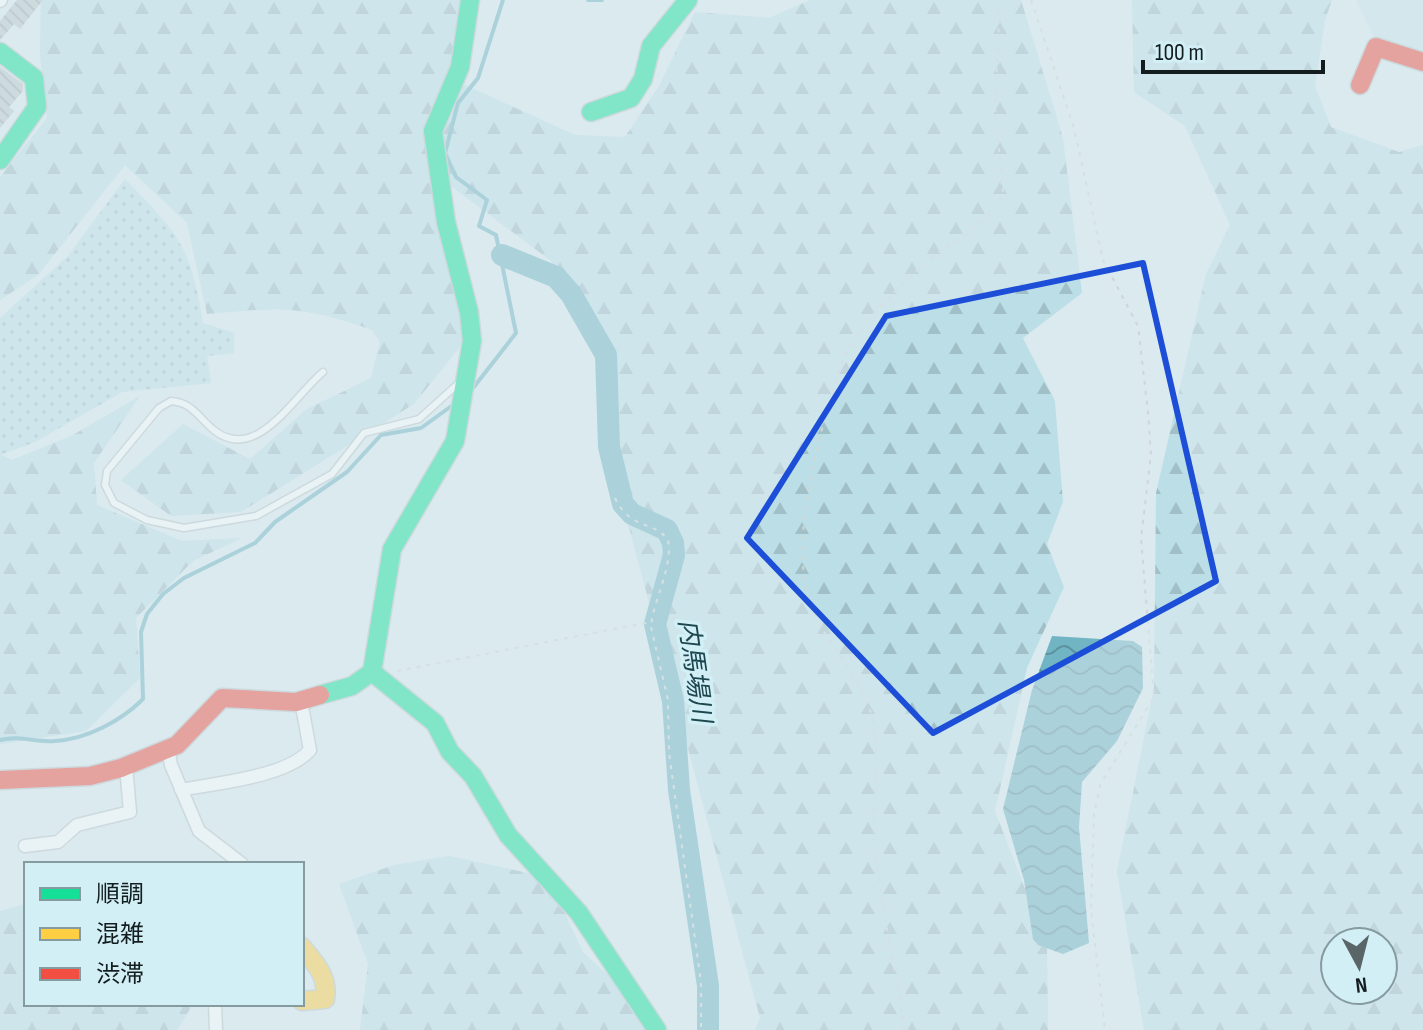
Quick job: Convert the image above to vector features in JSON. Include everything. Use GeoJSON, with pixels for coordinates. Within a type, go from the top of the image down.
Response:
{"type":"FeatureCollection","features":[{"type":"Feature","properties":{"kind":"street"},"geometry":{"type":"LineString","coordinates":[[374,674],[392,549],[455,441],[464,392],[472,327],[446,222],[433,131],[439,110],[460,67],[470,0]]}},
{"type":"Feature","properties":{"kind":"street"},"geometry":{"type":"LineString","coordinates":[[591,112],[631,98],[643,79],[651,46],[688,0]]}},
{"type":"Feature","properties":{"kind":"street"},"geometry":{"type":"LineString","coordinates":[[1360,85],[1376,47],[1423,62]]}},
{"type":"Feature","properties":{"kind":"street"},"geometry":{"type":"LineString","coordinates":[[0,52],[34,78],[37,107],[3,149]]}},
{"type":"Feature","properties":{"kind":"street"},"geometry":{"type":"LineString","coordinates":[[0,780],[90,776],[126,766],[189,735],[211,706],[222,698],[236,697],[276,704],[301,701],[352,686],[374,674]]}},
{"type":"Feature","properties":{"kind":"street"},"geometry":{"type":"LineString","coordinates":[[374,674],[435,723],[450,752],[473,776],[508,835],[579,913],[621,979],[647,1010],[657,1030]]}},
{"type":"Feature","properties":{"kind":"street"},"geometry":{"type":"LineString","coordinates":[[181,790],[286,767],[304,758],[310,750],[301,701]]}},
{"type":"Feature","properties":{"kind":"street"},"geometry":{"type":"LineString","coordinates":[[168,748],[181,790],[199,831],[239,862]]}},
{"type":"Feature","properties":{"kind":"street"},"geometry":{"type":"LineString","coordinates":[[25,846],[58,842],[77,825],[130,812],[126,766]]}},
{"type":"Feature","properties":{"kind":"street"},"geometry":{"type":"LineString","coordinates":[[304,950],[325,978],[328,989],[325,999],[304,1001]]}},
{"type":"Feature","properties":{"kind":"street"},"geometry":{"type":"LineString","coordinates":[[215,1006],[216,1030]]}},
{"type":"Feature","properties":{"kind":"lane"},"geometry":{"type":"LineString","coordinates":[[323,372],[304,387],[267,429],[243,438],[223,436],[191,406],[171,401],[159,408],[107,471],[107,494],[114,503],[163,525],[184,528],[256,516],[332,474],[371,429],[419,419],[464,392]]}},
{"type":"Feature","properties":{"kind":"path"},"geometry":{"type":"LineString","coordinates":[[904,1030],[875,850],[875,762],[870,708],[814,614],[804,557],[804,518],[827,405],[857,335],[880,306],[1000,203],[1003,192],[995,108],[1000,0]]}},
{"type":"Feature","properties":{"kind":"path"},"geometry":{"type":"LineString","coordinates":[[1031,0],[1074,128],[1103,260],[1138,326],[1148,412],[1151,455],[1141,538],[1154,697],[1101,783],[1094,814],[1091,910],[1105,1030]]}},
{"type":"Feature","properties":{"kind":"path"},"geometry":{"type":"LineString","coordinates":[[615,498],[633,522],[658,531],[668,540],[669,555],[653,607],[651,627],[668,700],[669,753],[679,845],[701,982],[701,1030]]}},
{"type":"Feature","properties":{"kind":"path"},"geometry":{"type":"LineString","coordinates":[[374,674],[645,623],[651,627]]}},
{"type":"Feature","properties":{"kind":"highlighted area"},"geometry":{"type":"Polygon","coordinates":[[[1143,263],[1216,581],[933,733],[747,538],[886,316],[1143,263]]]}},
{"type":"Feature","properties":{"kind":"shaded area"},"geometry":{"type":"Polygon","coordinates":[[[1356,0],[1423,0],[1423,63],[1375,39],[1356,0]]]}},
{"type":"Feature","properties":{"kind":"green space"},"geometry":{"type":"Polygon","coordinates":[[[41,0],[467,0],[463,84],[575,135],[625,137],[659,86],[695,12],[769,18],[810,0],[1021,0],[1063,138],[1082,293],[1023,338],[1055,401],[1063,502],[1047,544],[1064,587],[1027,668],[995,811],[1047,946],[1048,1030],[755,1030],[760,1018],[612,464],[610,391],[600,355],[551,261],[435,174],[467,338],[414,404],[241,512],[171,516],[121,480],[183,424],[250,459],[307,409],[371,378],[380,342],[372,330],[308,312],[273,309],[207,314],[187,223],[125,165],[38,275],[0,300],[0,177],[47,118],[40,55],[41,0]]]}},
{"type":"Feature","properties":{"kind":"green space"},"geometry":{"type":"Polygon","coordinates":[[[1132,0],[1332,0],[1325,20],[1315,86],[1331,127],[1399,152],[1423,145],[1423,1030],[1144,1030],[1117,872],[1154,688],[1156,493],[1206,274],[1230,225],[1185,126],[1134,92],[1132,0]]]}},
{"type":"Feature","properties":{"kind":"green space"},"geometry":{"type":"Polygon","coordinates":[[[125,179],[179,242],[193,275],[203,323],[234,333],[234,353],[207,356],[211,383],[122,392],[35,442],[0,455],[0,318],[68,256],[125,179]]]}},
{"type":"Feature","properties":{"kind":"green space"},"geometry":{"type":"Polygon","coordinates":[[[140,396],[94,463],[97,505],[182,541],[242,538],[193,561],[136,618],[140,678],[86,731],[0,744],[0,454],[12,460],[71,436],[140,396]]]}},
{"type":"Feature","properties":{"kind":"green space"},"geometry":{"type":"Polygon","coordinates":[[[449,856],[533,874],[559,901],[583,952],[644,1009],[651,1030],[360,1030],[368,964],[339,884],[394,865],[449,856]]]}},
{"type":"Feature","properties":{"kind":"green space"},"geometry":{"type":"Polygon","coordinates":[[[24,905],[24,1006],[192,1006],[177,1030],[0,1030],[0,911],[24,905]]]}},
{"type":"Feature","properties":{"kind":"water"},"geometry":{"type":"Polygon","coordinates":[[[1052,636],[1133,641],[1142,647],[1143,688],[1117,741],[1082,782],[1079,827],[1089,943],[1063,954],[1038,945],[1033,939],[1024,880],[1003,809],[1032,690],[1052,636]]]}},
{"type":"Feature","properties":{"kind":"building"},"geometry":{"type":"Polygon","coordinates":[[[17,0],[43,0],[20,29],[14,24],[0,40],[0,21],[17,0]]]}},
{"type":"Feature","properties":{"kind":"building"},"geometry":{"type":"Polygon","coordinates":[[[0,67],[23,84],[23,91],[9,107],[14,111],[0,128],[0,67]]]}},
{"type":"Feature","properties":{"kind":"waterway"},"geometry":{"type":"LineString","coordinates":[[470,392],[516,333],[496,235],[479,226],[487,200],[456,177],[445,153],[458,103],[478,78],[503,0]]}},
{"type":"Feature","properties":{"kind":"waterway"},"geometry":{"type":"LineString","coordinates":[[588,0],[602,0]]}},
{"type":"Feature","properties":{"kind":"waterway","name":"内馬場川"},"geometry":{"type":"LineString","coordinates":[[502,255],[556,277],[571,294],[606,355],[609,447],[623,504],[632,514],[667,530],[673,543],[674,555],[655,624],[673,701],[679,790],[708,986],[708,1030]]}},
{"type":"Feature","properties":{"kind":"waterway"},"geometry":{"type":"LineString","coordinates":[[0,740],[67,740],[103,728],[124,715],[143,699],[141,632],[147,614],[163,594],[184,578],[255,543],[275,522],[347,472],[381,435],[421,428],[453,405]]}},
{"type":"Feature","properties":{"kind":"traffic: fast"},"geometry":{"type":"LineString","coordinates":[[320,695],[352,686],[372,672],[392,549],[455,441],[472,341],[469,312],[446,222],[433,131],[460,67],[470,0]]}},
{"type":"Feature","properties":{"kind":"traffic: fast"},"geometry":{"type":"LineString","coordinates":[[591,112],[631,98],[643,79],[651,46],[688,0]]}},
{"type":"Feature","properties":{"kind":"traffic: fast"},"geometry":{"type":"LineString","coordinates":[[0,52],[34,78],[37,107],[0,160]]}},
{"type":"Feature","properties":{"kind":"traffic: fast"},"geometry":{"type":"LineString","coordinates":[[372,672],[435,723],[450,752],[473,776],[508,835],[579,913],[657,1030]]}},
{"type":"Feature","properties":{"kind":"traffic: slow"},"geometry":{"type":"LineString","coordinates":[[304,949],[320,971],[326,991],[325,999],[304,1001]]}},
{"type":"Feature","properties":{"kind":"traffic: jam"},"geometry":{"type":"LineString","coordinates":[[1360,85],[1376,47],[1423,62]]}},
{"type":"Feature","properties":{"kind":"traffic: jam"},"geometry":{"type":"LineString","coordinates":[[0,780],[90,776],[121,768],[177,745],[222,698],[296,702],[320,695]]}}]}
